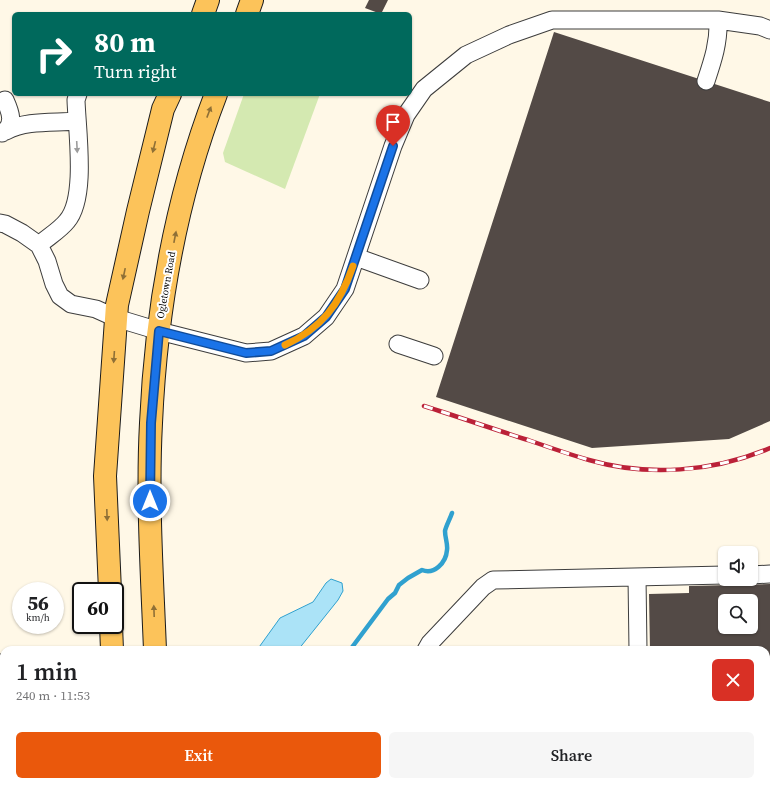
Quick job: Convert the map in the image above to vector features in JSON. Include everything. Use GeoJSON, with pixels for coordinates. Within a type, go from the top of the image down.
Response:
{"type":"FeatureCollection","features":[{"type":"Feature","properties":{"kind":"main road"},"geometry":{"type":"LineString","coordinates":[[204,12],[208,0]]}},
{"type":"Feature","properties":{"kind":"main road"},"geometry":{"type":"LineString","coordinates":[[248,12],[252,0]]}},
{"type":"Feature","properties":{"kind":"main road"},"geometry":{"type":"LineString","coordinates":[[110,582],[105,476],[117,305],[163,109],[169,96]]}},
{"type":"Feature","properties":{"kind":"main road","name":"Ogletown Road"},"geometry":{"type":"LineString","coordinates":[[155,646],[150,471],[151,423],[159,331],[167,277],[181,207],[215,96]]}},
{"type":"Feature","properties":{"kind":"main road"},"geometry":{"type":"LineString","coordinates":[[111,634],[112,646]]}},
{"type":"Feature","properties":{"kind":"lane"},"geometry":{"type":"LineString","coordinates":[[197,12],[205,0]]}},
{"type":"Feature","properties":{"kind":"lane"},"geometry":{"type":"LineString","coordinates":[[0,223],[6,224],[22,233],[39,245],[47,261],[54,284],[60,296],[71,304],[96,309],[116,318],[159,331],[246,353],[271,351],[304,336],[326,317],[345,289],[393,146],[406,115],[424,89],[466,55],[509,35],[552,20],[718,20],[760,26],[770,30]]}},
{"type":"Feature","properties":{"kind":"lane"},"geometry":{"type":"LineString","coordinates":[[706,81],[715,54],[719,35],[718,20]]}},
{"type":"Feature","properties":{"kind":"lane"},"geometry":{"type":"LineString","coordinates":[[39,245],[67,221],[76,205],[79,189],[76,121],[77,96]]}},
{"type":"Feature","properties":{"kind":"lane"},"geometry":{"type":"LineString","coordinates":[[3,132],[11,123],[11,113],[7,100]]}},
{"type":"Feature","properties":{"kind":"lane"},"geometry":{"type":"LineString","coordinates":[[3,132],[14,126],[27,124],[76,121]]}},
{"type":"Feature","properties":{"kind":"lane"},"geometry":{"type":"LineString","coordinates":[[356,257],[420,280]]}},
{"type":"Feature","properties":{"kind":"lane"},"geometry":{"type":"LineString","coordinates":[[398,344],[434,356]]}},
{"type":"Feature","properties":{"kind":"lane"},"geometry":{"type":"LineString","coordinates":[[758,575],[770,574]]}},
{"type":"Feature","properties":{"kind":"lane"},"geometry":{"type":"LineString","coordinates":[[428,646],[483,588],[493,580],[718,575]]}},
{"type":"Feature","properties":{"kind":"lane"},"geometry":{"type":"LineString","coordinates":[[637,577],[638,646]]}},
{"type":"Feature","properties":{"kind":"green space"},"geometry":{"type":"Polygon","coordinates":[[[243,96],[319,96],[285,189],[225,162],[223,153],[243,96]]]}},
{"type":"Feature","properties":{"kind":"water"},"geometry":{"type":"Polygon","coordinates":[[[331,579],[342,583],[343,591],[338,600],[301,646],[260,646],[280,618],[313,602],[326,583],[331,579]]]}},
{"type":"Feature","properties":{"kind":"building"},"geometry":{"type":"Polygon","coordinates":[[[369,0],[388,0],[382,12],[376,12],[365,8],[369,0]]]}},
{"type":"Feature","properties":{"kind":"building"},"geometry":{"type":"Polygon","coordinates":[[[554,32],[770,102],[770,421],[729,439],[592,448],[436,397],[554,32]]]}},
{"type":"Feature","properties":{"kind":"building"},"geometry":{"type":"Polygon","coordinates":[[[758,584],[770,584],[770,646],[650,646],[649,594],[689,593],[689,586],[758,586],[758,584]]]}},
{"type":"Feature","properties":{"kind":"waterway"},"geometry":{"type":"LineString","coordinates":[[353,646],[388,599],[395,593],[399,585],[422,570],[431,571],[439,567],[442,563],[447,550],[445,531],[452,513]]}},
{"type":"Feature","properties":{"kind":"railway"},"geometry":{"type":"LineString","coordinates":[[424,406],[581,458],[634,469],[657,470],[703,467],[749,456],[770,448]]}},
{"type":"Feature","properties":{"kind":"slow traffic"},"geometry":{"type":"LineString","coordinates":[[285,345],[304,336],[326,317],[345,289],[353,266]]}},
{"type":"Feature","properties":{"kind":"route"},"geometry":{"type":"LineString","coordinates":[[150,501],[151,423],[159,331],[246,353],[271,351],[304,336],[326,317],[345,289],[393,146]]}}]}
